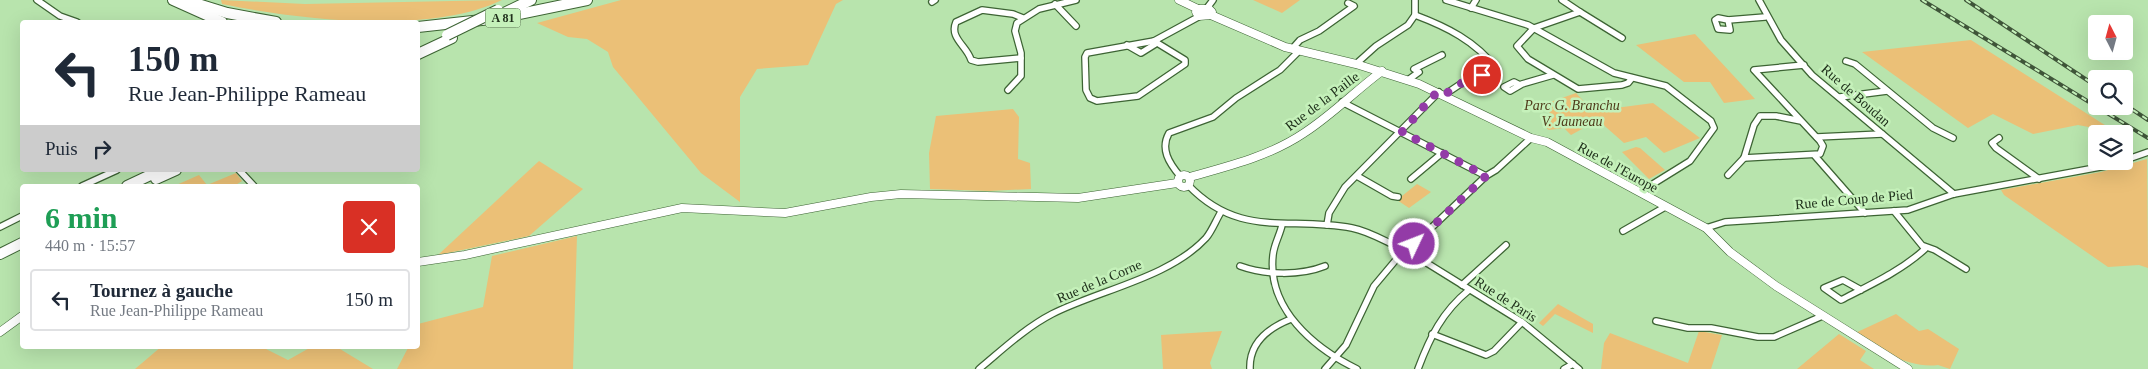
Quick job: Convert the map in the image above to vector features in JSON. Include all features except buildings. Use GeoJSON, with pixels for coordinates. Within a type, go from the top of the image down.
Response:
{"type":"FeatureCollection","features":[{"type":"Feature","properties":{"kind":"highway"},"geometry":{"type":"LineString","coordinates":[[173,0],[218,20]]}},
{"type":"Feature","properties":{"kind":"highway"},"geometry":{"type":"LineString","coordinates":[[185,0],[227,13],[265,20]]}},
{"type":"Feature","properties":{"kind":"highway"},"geometry":{"type":"LineString","coordinates":[[500,12],[520,0]]}},
{"type":"Feature","properties":{"kind":"highway"},"geometry":{"type":"LineString","coordinates":[[420,53],[500,12],[531,0]]}},
{"type":"Feature","properties":{"kind":"highway","name":"A 81"},"geometry":{"type":"LineString","coordinates":[[420,27],[500,18],[587,0]]}},
{"type":"Feature","properties":{"kind":"highway"},"geometry":{"type":"LineString","coordinates":[[420,47],[450,36]]}},
{"type":"Feature","properties":{"kind":"highway"},"geometry":{"type":"LineString","coordinates":[[126,184],[149,172]]}},
{"type":"Feature","properties":{"kind":"highway"},"geometry":{"type":"LineString","coordinates":[[131,184],[157,172]]}},
{"type":"Feature","properties":{"kind":"highway"},"geometry":{"type":"LineString","coordinates":[[146,184],[172,172]]}},
{"type":"Feature","properties":{"kind":"highway"},"geometry":{"type":"LineString","coordinates":[[0,247],[20,237]]}},
{"type":"Feature","properties":{"kind":"highway"},"geometry":{"type":"LineString","coordinates":[[0,254],[20,244]]}},
{"type":"Feature","properties":{"kind":"street"},"geometry":{"type":"LineString","coordinates":[[37,0],[60,16],[71,20]]}},
{"type":"Feature","properties":{"kind":"street"},"geometry":{"type":"LineString","coordinates":[[1008,90],[1021,76],[1021,58],[1015,31],[1023,18],[1032,11],[1076,0]]}},
{"type":"Feature","properties":{"kind":"street"},"geometry":{"type":"LineString","coordinates":[[1179,0],[1199,12],[1209,12],[1214,0]]}},
{"type":"Feature","properties":{"kind":"street"},"geometry":{"type":"LineString","coordinates":[[1356,64],[1376,46],[1408,25],[1415,14],[1415,0]]}},
{"type":"Feature","properties":{"kind":"street"},"geometry":{"type":"LineString","coordinates":[[1446,0],[1534,28],[1599,66],[1671,89],[1714,125],[1690,161],[1640,192]]}},
{"type":"Feature","properties":{"kind":"street"},"geometry":{"type":"LineString","coordinates":[[1471,8],[1476,0]]}},
{"type":"Feature","properties":{"kind":"street"},"geometry":{"type":"LineString","coordinates":[[1562,0],[1622,38]]}},
{"type":"Feature","properties":{"kind":"street","name":"Rue de Boudan"},"geometry":{"type":"LineString","coordinates":[[1759,0],[1765,17],[1785,45],[1804,65],[1840,98],[1954,194]]}},
{"type":"Feature","properties":{"kind":"street"},"geometry":{"type":"LineString","coordinates":[[1178,179],[1168,162],[1166,138],[1169,133],[1213,117],[1236,98],[1280,70],[1296,50],[1300,40],[1319,31],[1354,6],[1348,3]]}},
{"type":"Feature","properties":{"kind":"street"},"geometry":{"type":"LineString","coordinates":[[1054,4],[1064,17],[1076,26]]}},
{"type":"Feature","properties":{"kind":"street"},"geometry":{"type":"LineString","coordinates":[[1021,58],[978,62],[971,60],[968,50],[956,39],[954,27],[956,22],[979,10],[1013,14],[1023,18]]}},
{"type":"Feature","properties":{"kind":"street"},"geometry":{"type":"LineString","coordinates":[[1126,45],[1141,53],[1199,12]]}},
{"type":"Feature","properties":{"kind":"street","name":"Rue de l'Europe"},"geometry":{"type":"LineString","coordinates":[[1209,12],[1296,50],[1356,64],[1408,80],[1441,93],[1531,138],[1548,142],[1664,207],[1706,228],[1728,250],[1820,316],[1908,369]]}},
{"type":"Feature","properties":{"kind":"street"},"geometry":{"type":"LineString","coordinates":[[1580,12],[1534,28],[1517,46],[1528,59],[1578,89],[1586,90],[1622,85],[1628,83],[1632,78]]}},
{"type":"Feature","properties":{"kind":"street"},"geometry":{"type":"LineString","coordinates":[[1327,225],[1327,218],[1338,198],[1380,150],[1402,132],[1424,105],[1441,93],[1496,68],[1486,54],[1462,36],[1415,14]]}},
{"type":"Feature","properties":{"kind":"street"},"geometry":{"type":"LineString","coordinates":[[1728,20],[1765,17]]}},
{"type":"Feature","properties":{"kind":"street"},"geometry":{"type":"LineString","coordinates":[[1156,42],[1181,56],[1185,60],[1185,64],[1138,96],[1097,102],[1091,100],[1086,90],[1085,55],[1089,52],[1126,45],[1156,42]]}},
{"type":"Feature","properties":{"kind":"street"},"geometry":{"type":"LineString","coordinates":[[1408,80],[1419,72],[1414,69],[1442,55]]}},
{"type":"Feature","properties":{"kind":"street"},"geometry":{"type":"LineString","coordinates":[[1846,61],[1855,64],[1893,94],[1919,118],[1933,128],[1953,138]]}},
{"type":"Feature","properties":{"kind":"street"},"geometry":{"type":"LineString","coordinates":[[1744,158],[1815,156],[1820,154],[1823,146],[1817,137],[1754,70],[1804,65]]}},
{"type":"Feature","properties":{"kind":"street","name":"Rue de la Paille"},"geometry":{"type":"LineString","coordinates":[[1189,181],[1286,143],[1303,133],[1382,72]]}},
{"type":"Feature","properties":{"kind":"street"},"geometry":{"type":"LineString","coordinates":[[1520,85],[1553,75]]}},
{"type":"Feature","properties":{"kind":"street"},"geometry":{"type":"LineString","coordinates":[[1840,98],[1887,90]]}},
{"type":"Feature","properties":{"kind":"street"},"geometry":{"type":"LineString","coordinates":[[1342,102],[1486,176]]}},
{"type":"Feature","properties":{"kind":"street"},"geometry":{"type":"LineString","coordinates":[[1728,175],[1744,158],[1748,150],[1754,123],[1760,116],[1776,116],[1801,121]]}},
{"type":"Feature","properties":{"kind":"street"},"geometry":{"type":"LineString","coordinates":[[1919,118],[1921,125]]}},
{"type":"Feature","properties":{"kind":"street"},"geometry":{"type":"LineString","coordinates":[[1817,137],[1882,134]]}},
{"type":"Feature","properties":{"kind":"street"},"geometry":{"type":"LineString","coordinates":[[1411,247],[1486,176],[1496,170],[1531,138]]}},
{"type":"Feature","properties":{"kind":"street"},"geometry":{"type":"LineString","coordinates":[[1999,138],[1992,143],[1996,148],[2039,179]]}},
{"type":"Feature","properties":{"kind":"street","name":"Rue de Coup de Pied"},"geometry":{"type":"LineString","coordinates":[[1706,228],[1725,222],[1908,210],[1954,194],[2111,166],[2148,152]]}},
{"type":"Feature","properties":{"kind":"street"},"geometry":{"type":"LineString","coordinates":[[1411,178],[1442,153]]}},
{"type":"Feature","properties":{"kind":"street"},"geometry":{"type":"LineString","coordinates":[[1815,156],[1865,213]]}},
{"type":"Feature","properties":{"kind":"street"},"geometry":{"type":"LineString","coordinates":[[86,184],[113,172]]}},
{"type":"Feature","properties":{"kind":"street"},"geometry":{"type":"LineString","coordinates":[[241,172],[252,184]]}},
{"type":"Feature","properties":{"kind":"street"},"geometry":{"type":"LineString","coordinates":[[1357,176],[1387,193],[1398,196]]}},
{"type":"Feature","properties":{"kind":"street"},"geometry":{"type":"LineString","coordinates":[[420,262],[465,255],[682,208],[709,208],[758,214],[788,212],[874,196],[903,194],[1065,199],[1094,197],[1178,179],[1189,181],[1205,202],[1221,212],[1260,223],[1327,225],[1366,232],[1398,247],[1404,245],[1411,247],[1415,252],[1414,255],[1408,258],[1400,255],[1397,251],[1398,247]]}},
{"type":"Feature","properties":{"kind":"street"},"geometry":{"type":"LineString","coordinates":[[1623,231],[1664,207]]}},
{"type":"Feature","properties":{"kind":"street"},"geometry":{"type":"LineString","coordinates":[[1894,211],[1924,246],[1936,250],[1966,269]]}},
{"type":"Feature","properties":{"kind":"street","name":"Rue de la Corne"},"geometry":{"type":"LineString","coordinates":[[979,369],[1018,336],[1046,318],[1122,287],[1178,260],[1206,238],[1221,212]]}},
{"type":"Feature","properties":{"kind":"street"},"geometry":{"type":"LineString","coordinates":[[0,227],[20,217]]}},
{"type":"Feature","properties":{"kind":"street"},"geometry":{"type":"LineString","coordinates":[[1282,225],[1274,251],[1275,272],[1280,297],[1291,319],[1308,338],[1334,357],[1357,369]]}},
{"type":"Feature","properties":{"kind":"street"},"geometry":{"type":"LineString","coordinates":[[1462,286],[1506,245]]}},
{"type":"Feature","properties":{"kind":"street"},"geometry":{"type":"LineString","coordinates":[[1861,290],[1843,280],[1824,288],[1841,300],[1861,290],[1923,250],[1924,246]]}},
{"type":"Feature","properties":{"kind":"street"},"geometry":{"type":"LineString","coordinates":[[1325,369],[1346,345],[1381,275],[1400,255]]}},
{"type":"Feature","properties":{"kind":"street","name":"Rue de Paris"},"geometry":{"type":"LineString","coordinates":[[1414,255],[1522,322],[1579,369]]}},
{"type":"Feature","properties":{"kind":"street"},"geometry":{"type":"LineString","coordinates":[[1240,266],[1245,269],[1275,272],[1318,270],[1325,266]]}},
{"type":"Feature","properties":{"kind":"street"},"geometry":{"type":"LineString","coordinates":[[1418,369],[1438,320],[1458,298],[1469,290]]}},
{"type":"Feature","properties":{"kind":"street"},"geometry":{"type":"LineString","coordinates":[[1656,321],[1688,328],[1711,328],[1758,337],[1774,336],[1820,316]]}},
{"type":"Feature","properties":{"kind":"street"},"geometry":{"type":"LineString","coordinates":[[0,332],[20,317]]}},
{"type":"Feature","properties":{"kind":"street"},"geometry":{"type":"LineString","coordinates":[[1250,369],[1250,355],[1259,339],[1277,324],[1291,319]]}},
{"type":"Feature","properties":{"kind":"street"},"geometry":{"type":"LineString","coordinates":[[1432,334],[1486,354],[1494,351],[1522,322]]}},
{"type":"Feature","properties":{"kind":"street"},"geometry":{"type":"LineString","coordinates":[[1564,369],[1573,364]]}},
{"type":"Feature","properties":{"kind":"green space"},"geometry":{"type":"Polygon","coordinates":[[[221,0],[305,4],[502,0],[472,11],[439,18],[414,20],[325,19],[222,4],[221,0]]]}},
{"type":"Feature","properties":{"kind":"green space"},"geometry":{"type":"Polygon","coordinates":[[[621,0],[843,0],[836,4],[808,65],[757,69],[740,97],[740,202],[701,173],[613,67],[608,52],[587,39],[568,37],[537,23],[621,0]]]}},
{"type":"Feature","properties":{"kind":"green space"},"geometry":{"type":"Polygon","coordinates":[[[1253,0],[1300,0],[1282,13],[1253,0]]]}},
{"type":"Feature","properties":{"kind":"green space"},"geometry":{"type":"Polygon","coordinates":[[[1695,34],[1755,99],[1724,103],[1710,82],[1684,82],[1636,45],[1695,34]]]}},
{"type":"Feature","properties":{"kind":"green space"},"geometry":{"type":"Polygon","coordinates":[[[1971,40],[2105,125],[2088,125],[2088,127],[2078,125],[2033,134],[1993,114],[1968,128],[1862,52],[1971,40]]]}},
{"type":"Feature","properties":{"kind":"green space","name":"Parc G. Branchu V. Jauneau"},"geometry":{"type":"Polygon","coordinates":[[[1576,93],[1593,111],[1653,103],[1700,138],[1664,153],[1646,137],[1624,143],[1599,121],[1588,119],[1582,129],[1571,135],[1564,128],[1549,130],[1542,125],[1555,116],[1539,106],[1576,93]]]}},
{"type":"Feature","properties":{"kind":"green space"},"geometry":{"type":"Polygon","coordinates":[[[1013,109],[1019,117],[1018,159],[1030,163],[1031,189],[989,191],[930,189],[929,153],[936,116],[1013,109]]]}},
{"type":"Feature","properties":{"kind":"green space"},"geometry":{"type":"Polygon","coordinates":[[[1636,147],[1640,148],[1665,170],[1649,179],[1622,152],[1636,147]]]}},
{"type":"Feature","properties":{"kind":"green space"},"geometry":{"type":"Polygon","coordinates":[[[2147,159],[2148,268],[2139,265],[2108,267],[2004,195],[2001,190],[2108,170],[2133,170],[2133,163],[2147,159]]]}},
{"type":"Feature","properties":{"kind":"green space"},"geometry":{"type":"Polygon","coordinates":[[[539,161],[583,189],[529,236],[438,255],[539,161]]]}},
{"type":"Feature","properties":{"kind":"green space"},"geometry":{"type":"Polygon","coordinates":[[[236,173],[242,181],[237,184],[209,184],[236,173]]]}},
{"type":"Feature","properties":{"kind":"green space"},"geometry":{"type":"Polygon","coordinates":[[[199,175],[206,184],[179,184],[199,175]]]}},
{"type":"Feature","properties":{"kind":"green space"},"geometry":{"type":"Polygon","coordinates":[[[1417,184],[1431,192],[1409,208],[1397,200],[1417,184]]]}},
{"type":"Feature","properties":{"kind":"green space"},"geometry":{"type":"Polygon","coordinates":[[[577,236],[573,369],[397,369],[407,349],[420,349],[420,323],[483,307],[492,256],[577,236]]]}},
{"type":"Feature","properties":{"kind":"green space"},"geometry":{"type":"Polygon","coordinates":[[[1558,304],[1593,324],[1593,333],[1555,314],[1543,326],[1539,323],[1558,304]]]}},
{"type":"Feature","properties":{"kind":"green space"},"geometry":{"type":"Polygon","coordinates":[[[1896,314],[1919,331],[1928,329],[1959,349],[1950,369],[1938,365],[1916,364],[1905,361],[1894,357],[1853,334],[1896,314]]]}},
{"type":"Feature","properties":{"kind":"green space"},"geometry":{"type":"Polygon","coordinates":[[[1222,331],[1210,363],[1212,369],[1163,369],[1161,335],[1222,331]]]}},
{"type":"Feature","properties":{"kind":"green space"},"geometry":{"type":"Polygon","coordinates":[[[1699,331],[1722,335],[1711,369],[1601,369],[1604,343],[1610,333],[1688,363],[1699,331]]]}},
{"type":"Feature","properties":{"kind":"green space"},"geometry":{"type":"Polygon","coordinates":[[[1839,334],[1866,351],[1860,360],[1874,369],[1797,369],[1839,334]]]}},
{"type":"Feature","properties":{"kind":"green space"},"geometry":{"type":"Polygon","coordinates":[[[158,349],[266,349],[288,360],[308,349],[340,349],[373,369],[135,369],[158,349]]]}},
{"type":"Feature","properties":{"kind":"railway"},"geometry":{"type":"LineString","coordinates":[[1922,0],[2148,138]]}},
{"type":"Feature","properties":{"kind":"railway"},"geometry":{"type":"LineString","coordinates":[[1966,0],[2088,81]]}},
{"type":"Feature","properties":{"kind":"railway"},"geometry":{"type":"LineString","coordinates":[[2133,110],[2148,120]]}},
{"type":"Feature","properties":{"kind":"route"},"geometry":{"type":"LineString","coordinates":[[1414,244],[1486,176],[1402,132],[1433,96],[1439,92],[1444,95],[1465,81],[1482,75]]}}]}
